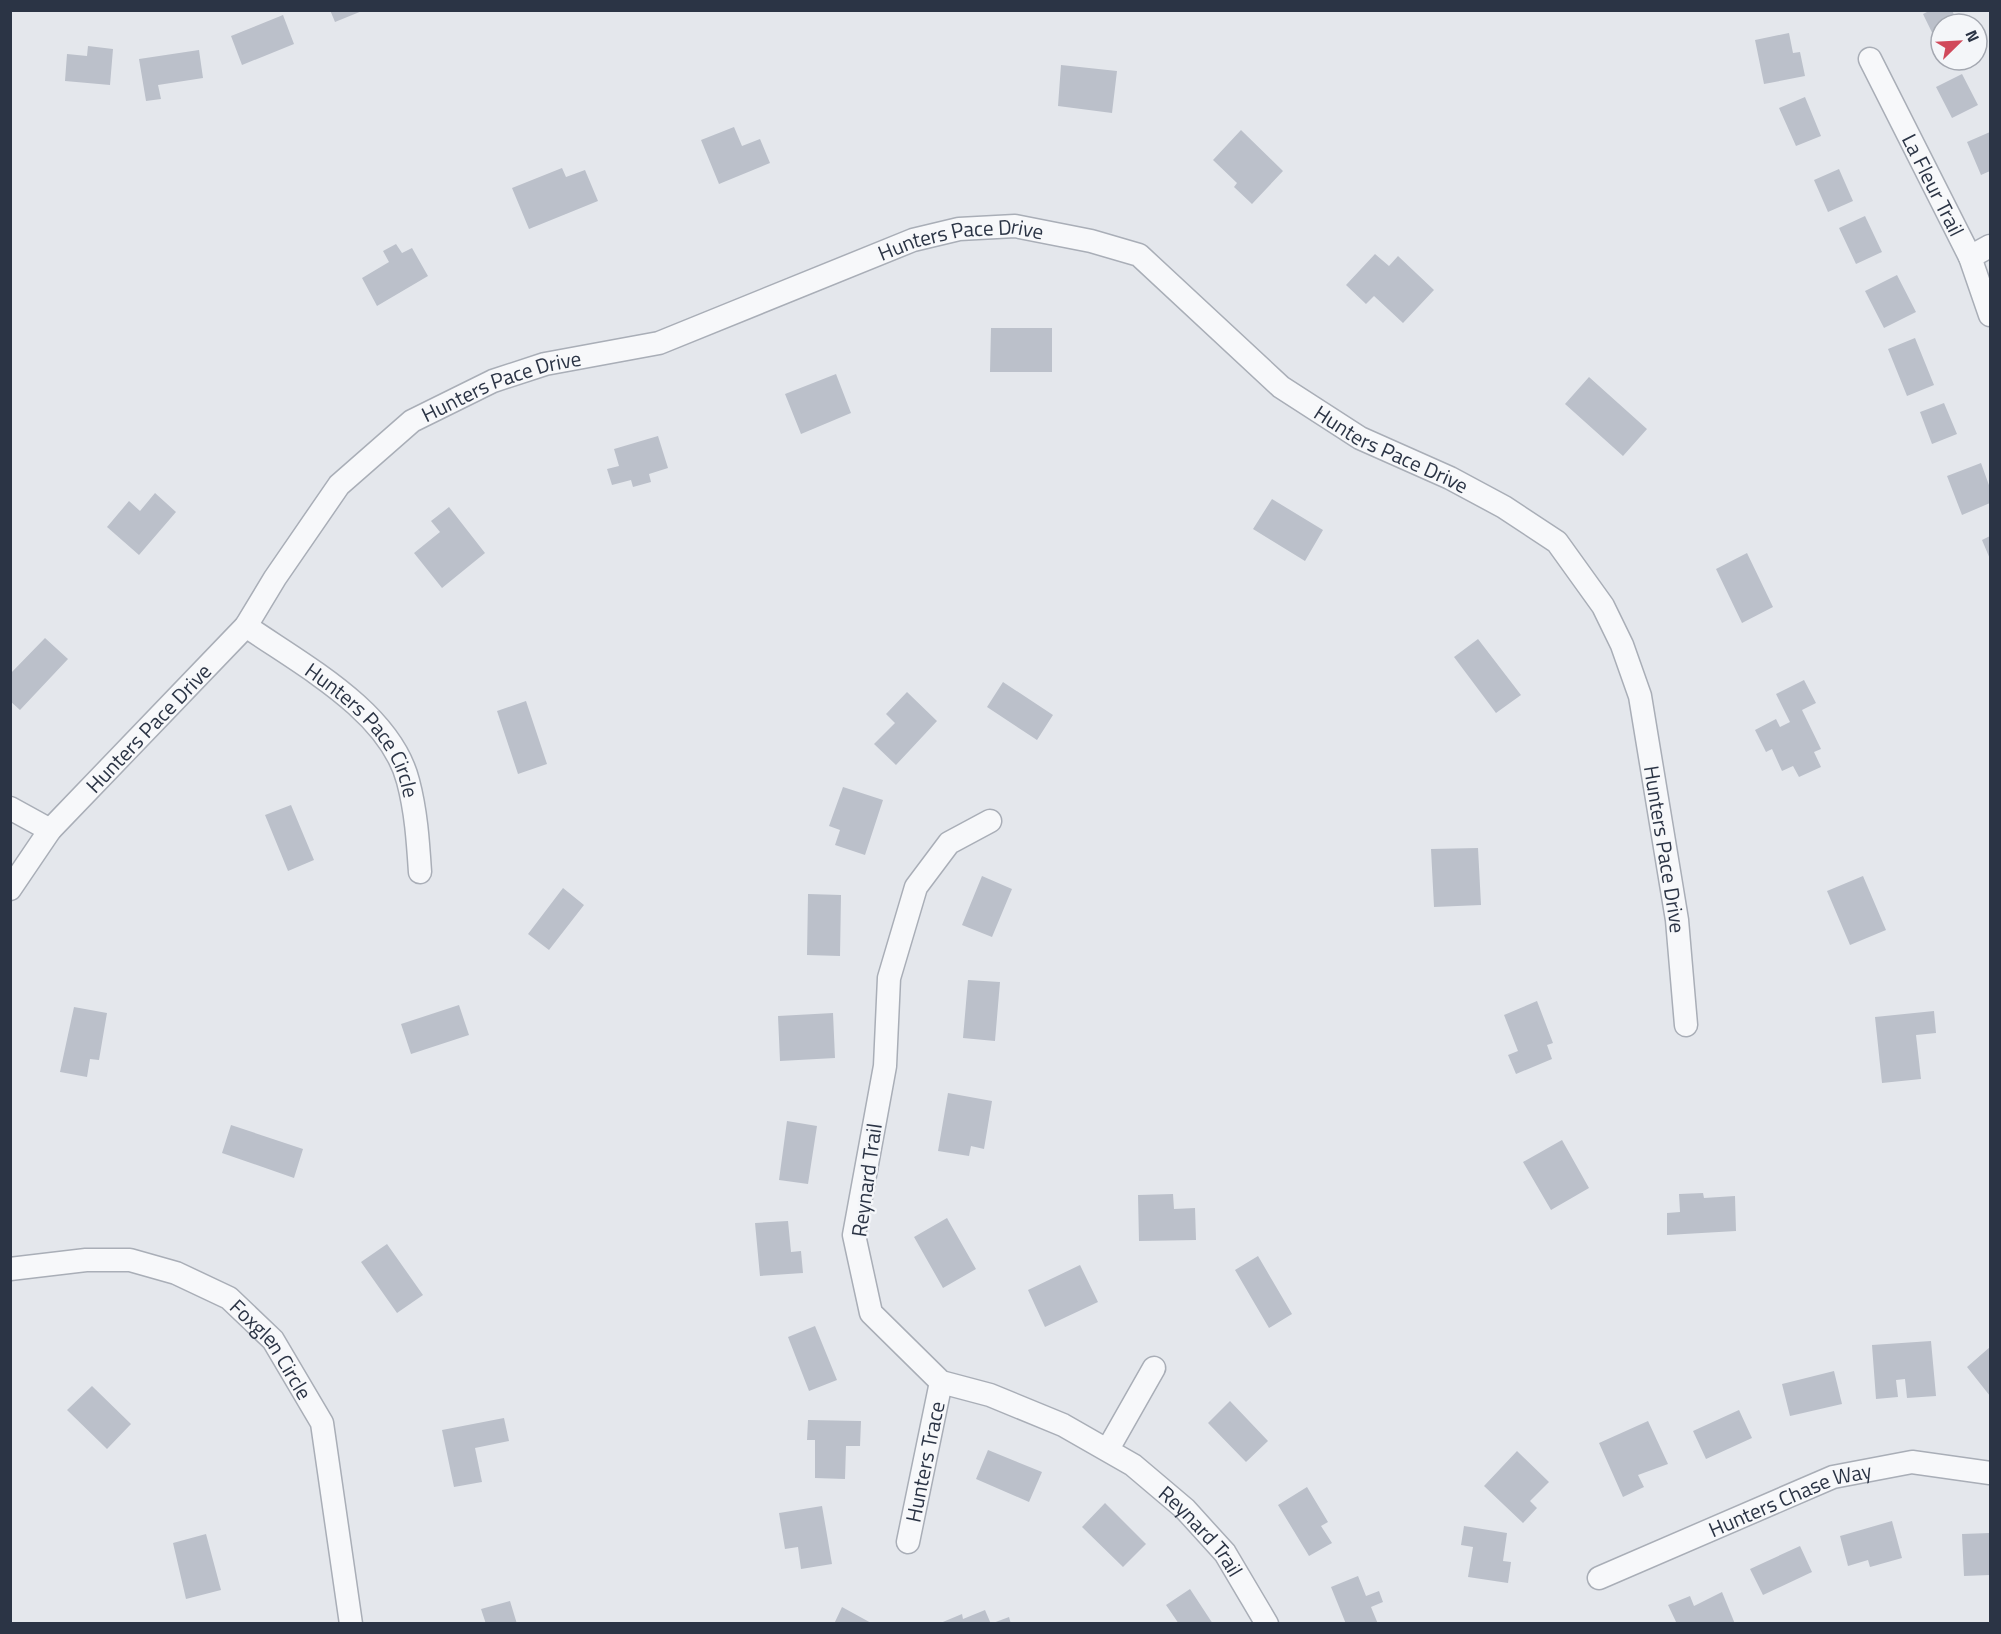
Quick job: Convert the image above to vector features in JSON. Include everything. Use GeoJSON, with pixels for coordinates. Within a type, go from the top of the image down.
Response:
{"type":"FeatureCollection","features":[{"type":"Feature","properties":{"kind":"street","name":"La Fleur Trail"},"geometry":{"type":"LineString","coordinates":[[1870,59],[1970,257],[1990,315]]}},
{"type":"Feature","properties":{"kind":"street","name":"Hunters Pace Drive"},"geometry":{"type":"LineString","coordinates":[[10,889],[50,830],[246,626],[275,578],[339,485],[412,421],[493,381],[545,363],[659,343],[913,240],[959,229],[1015,226],[1091,241],[1139,255],[1281,387],[1360,438],[1450,478],[1504,507],[1557,542],[1603,606],[1622,645],[1640,696],[1677,920],[1686,1025]]}},
{"type":"Feature","properties":{"kind":"street"},"geometry":{"type":"LineString","coordinates":[[1970,257],[1990,246]]}},
{"type":"Feature","properties":{"kind":"street","name":"Hunters Pace Circle"},"geometry":{"type":"LineString","coordinates":[[246,626],[328,682],[377,724],[390,743],[408,780],[417,820],[420,872]]}},
{"type":"Feature","properties":{"kind":"street"},"geometry":{"type":"LineString","coordinates":[[10,808],[50,830]]}},
{"type":"Feature","properties":{"kind":"street","name":"Reynard Trail"},"geometry":{"type":"LineString","coordinates":[[990,821],[949,843],[916,887],[889,978],[885,1066],[854,1235],[871,1313],[940,1382],[990,1395],[1063,1425],[1108,1449],[1132,1465],[1185,1509],[1225,1553],[1267,1623]]}},
{"type":"Feature","properties":{"kind":"street","name":"Foxglen Circle"},"geometry":{"type":"LineString","coordinates":[[10,1269],[86,1260],[130,1260],[176,1273],[229,1298],[273,1340],[322,1423],[351,1623]]}},
{"type":"Feature","properties":{"kind":"street"},"geometry":{"type":"LineString","coordinates":[[1108,1449],[1154,1368]]}},
{"type":"Feature","properties":{"kind":"street","name":"Hunters Trace"},"geometry":{"type":"LineString","coordinates":[[908,1542],[940,1382]]}},
{"type":"Feature","properties":{"kind":"street","name":"Hunters Chase Way"},"geometry":{"type":"LineString","coordinates":[[1599,1578],[1833,1476],[1912,1462],[1990,1473]]}},
{"type":"Feature","properties":{"kind":"building"},"geometry":{"type":"Polygon","coordinates":[[[330,10],[362,10],[362,11],[335,22],[330,10]]]}},
{"type":"Feature","properties":{"kind":"building"},"geometry":{"type":"Polygon","coordinates":[[[1931,10],[1952,10],[1953,12],[1929,12],[1929,26],[1923,14],[1931,10]]]}},
{"type":"Feature","properties":{"kind":"building"},"geometry":{"type":"Polygon","coordinates":[[[283,15],[294,44],[242,65],[231,36],[283,15]]]}},
{"type":"Feature","properties":{"kind":"building"},"geometry":{"type":"Polygon","coordinates":[[[1789,33],[1793,53],[1800,52],[1805,76],[1764,84],[1755,40],[1789,33]]]}},
{"type":"Feature","properties":{"kind":"building"},"geometry":{"type":"Polygon","coordinates":[[[88,46],[113,49],[110,85],[65,81],[67,54],[87,56],[88,46]]]}},
{"type":"Feature","properties":{"kind":"building"},"geometry":{"type":"Polygon","coordinates":[[[199,50],[203,78],[158,85],[161,99],[146,101],[139,59],[199,50]]]}},
{"type":"Feature","properties":{"kind":"building"},"geometry":{"type":"Polygon","coordinates":[[[1061,65],[1117,71],[1112,113],[1058,106],[1061,65]]]}},
{"type":"Feature","properties":{"kind":"building"},"geometry":{"type":"Polygon","coordinates":[[[1962,74],[1978,105],[1952,118],[1936,87],[1962,74]]]}},
{"type":"Feature","properties":{"kind":"building"},"geometry":{"type":"Polygon","coordinates":[[[1805,97],[1821,136],[1796,146],[1779,108],[1805,97]]]}},
{"type":"Feature","properties":{"kind":"building"},"geometry":{"type":"Polygon","coordinates":[[[734,127],[742,146],[760,139],[770,163],[719,184],[701,140],[734,127]]]}},
{"type":"Feature","properties":{"kind":"building"},"geometry":{"type":"Polygon","coordinates":[[[1241,130],[1283,171],[1252,204],[1234,187],[1237,183],[1213,160],[1241,130]]]}},
{"type":"Feature","properties":{"kind":"building"},"geometry":{"type":"Polygon","coordinates":[[[1990,132],[1990,171],[1981,175],[1967,142],[1990,132]]]}},
{"type":"Feature","properties":{"kind":"building"},"geometry":{"type":"Polygon","coordinates":[[[562,168],[566,177],[585,170],[598,201],[529,229],[512,188],[562,168]]]}},
{"type":"Feature","properties":{"kind":"building"},"geometry":{"type":"Polygon","coordinates":[[[1839,169],[1853,201],[1828,212],[1814,180],[1839,169]]]}},
{"type":"Feature","properties":{"kind":"building"},"geometry":{"type":"Polygon","coordinates":[[[1865,216],[1882,252],[1856,264],[1839,228],[1865,216]]]}},
{"type":"Feature","properties":{"kind":"building"},"geometry":{"type":"Polygon","coordinates":[[[396,244],[402,253],[412,248],[428,276],[377,306],[362,278],[389,262],[383,251],[396,244]]]}},
{"type":"Feature","properties":{"kind":"building"},"geometry":{"type":"Polygon","coordinates":[[[1375,254],[1389,266],[1398,256],[1434,290],[1403,323],[1374,296],[1366,304],[1346,285],[1375,254]]]}},
{"type":"Feature","properties":{"kind":"building"},"geometry":{"type":"Polygon","coordinates":[[[1897,275],[1916,312],[1884,328],[1865,291],[1897,275]]]}},
{"type":"Feature","properties":{"kind":"building"},"geometry":{"type":"Polygon","coordinates":[[[991,328],[1052,328],[1052,372],[990,372],[991,328]]]}},
{"type":"Feature","properties":{"kind":"building"},"geometry":{"type":"Polygon","coordinates":[[[1915,338],[1934,385],[1907,396],[1888,349],[1915,338]]]}},
{"type":"Feature","properties":{"kind":"building"},"geometry":{"type":"Polygon","coordinates":[[[836,374],[851,413],[801,434],[785,394],[836,374]]]}},
{"type":"Feature","properties":{"kind":"building"},"geometry":{"type":"Polygon","coordinates":[[[1589,377],[1647,429],[1623,456],[1565,404],[1589,377]]]}},
{"type":"Feature","properties":{"kind":"building"},"geometry":{"type":"Polygon","coordinates":[[[1944,403],[1957,434],[1932,444],[1920,412],[1944,403]]]}},
{"type":"Feature","properties":{"kind":"building"},"geometry":{"type":"Polygon","coordinates":[[[658,436],[668,468],[649,474],[651,482],[633,487],[631,480],[612,485],[607,469],[619,466],[614,449],[658,436]]]}},
{"type":"Feature","properties":{"kind":"building"},"geometry":{"type":"Polygon","coordinates":[[[1981,463],[1990,488],[1990,503],[1962,515],[1947,476],[1981,463]]]}},
{"type":"Feature","properties":{"kind":"building"},"geometry":{"type":"Polygon","coordinates":[[[155,493],[176,512],[139,555],[107,527],[129,501],[140,511],[155,493]]]}},
{"type":"Feature","properties":{"kind":"building"},"geometry":{"type":"Polygon","coordinates":[[[1272,499],[1323,530],[1305,561],[1253,529],[1272,499]]]}},
{"type":"Feature","properties":{"kind":"building"},"geometry":{"type":"Polygon","coordinates":[[[449,507],[485,553],[442,588],[414,553],[440,532],[431,521],[449,507]]]}},
{"type":"Feature","properties":{"kind":"building"},"geometry":{"type":"Polygon","coordinates":[[[1990,536],[1990,559],[1982,540],[1990,536]]]}},
{"type":"Feature","properties":{"kind":"building"},"geometry":{"type":"Polygon","coordinates":[[[1747,553],[1773,607],[1742,623],[1716,569],[1747,553]]]}},
{"type":"Feature","properties":{"kind":"building"},"geometry":{"type":"Polygon","coordinates":[[[45,638],[68,659],[20,710],[10,701],[10,674],[45,638]]]}},
{"type":"Feature","properties":{"kind":"building"},"geometry":{"type":"Polygon","coordinates":[[[1478,639],[1521,695],[1496,713],[1454,657],[1478,639]]]}},
{"type":"Feature","properties":{"kind":"building"},"geometry":{"type":"Polygon","coordinates":[[[1804,680],[1816,703],[1802,710],[1821,749],[1814,752],[1821,767],[1799,777],[1793,766],[1782,771],[1772,749],[1766,752],[1755,730],[1776,719],[1780,727],[1790,722],[1776,694],[1804,680]]]}},
{"type":"Feature","properties":{"kind":"building"},"geometry":{"type":"Polygon","coordinates":[[[1003,682],[1053,715],[1037,740],[987,707],[1003,682]]]}},
{"type":"Feature","properties":{"kind":"building"},"geometry":{"type":"Polygon","coordinates":[[[907,692],[937,721],[896,765],[874,744],[895,723],[886,714],[907,692]]]}},
{"type":"Feature","properties":{"kind":"building"},"geometry":{"type":"Polygon","coordinates":[[[526,701],[547,764],[518,774],[497,711],[526,701]]]}},
{"type":"Feature","properties":{"kind":"building"},"geometry":{"type":"Polygon","coordinates":[[[843,787],[883,800],[865,855],[835,845],[840,830],[829,826],[843,787]]]}},
{"type":"Feature","properties":{"kind":"building"},"geometry":{"type":"Polygon","coordinates":[[[291,805],[314,860],[288,871],[265,815],[291,805]]]}},
{"type":"Feature","properties":{"kind":"building"},"geometry":{"type":"Polygon","coordinates":[[[1478,848],[1481,905],[1434,907],[1431,849],[1478,848]]]}},
{"type":"Feature","properties":{"kind":"building"},"geometry":{"type":"Polygon","coordinates":[[[982,876],[1012,889],[992,937],[962,925],[982,876]]]}},
{"type":"Feature","properties":{"kind":"building"},"geometry":{"type":"Polygon","coordinates":[[[1863,876],[1886,930],[1850,945],[1827,891],[1863,876]]]}},
{"type":"Feature","properties":{"kind":"building"},"geometry":{"type":"Polygon","coordinates":[[[563,888],[584,905],[549,950],[528,934],[563,888]]]}},
{"type":"Feature","properties":{"kind":"building"},"geometry":{"type":"Polygon","coordinates":[[[808,894],[841,895],[840,956],[807,955],[808,894]]]}},
{"type":"Feature","properties":{"kind":"building"},"geometry":{"type":"Polygon","coordinates":[[[968,980],[1000,982],[995,1041],[963,1038],[968,980]]]}},
{"type":"Feature","properties":{"kind":"building"},"geometry":{"type":"Polygon","coordinates":[[[1537,1001],[1553,1043],[1547,1045],[1552,1059],[1516,1074],[1508,1055],[1518,1051],[1504,1015],[1537,1001]]]}},
{"type":"Feature","properties":{"kind":"building"},"geometry":{"type":"Polygon","coordinates":[[[459,1005],[469,1035],[411,1054],[401,1024],[459,1005]]]}},
{"type":"Feature","properties":{"kind":"building"},"geometry":{"type":"Polygon","coordinates":[[[74,1007],[107,1013],[99,1060],[90,1059],[87,1077],[60,1072],[74,1007]]]}},
{"type":"Feature","properties":{"kind":"building"},"geometry":{"type":"Polygon","coordinates":[[[1934,1011],[1936,1033],[1916,1035],[1921,1079],[1882,1083],[1875,1017],[1934,1011]]]}},
{"type":"Feature","properties":{"kind":"building"},"geometry":{"type":"Polygon","coordinates":[[[833,1013],[835,1058],[780,1061],[778,1016],[833,1013]]]}},
{"type":"Feature","properties":{"kind":"building"},"geometry":{"type":"Polygon","coordinates":[[[948,1093],[992,1101],[984,1149],[971,1146],[969,1156],[938,1151],[948,1093]]]}},
{"type":"Feature","properties":{"kind":"building"},"geometry":{"type":"Polygon","coordinates":[[[787,1121],[817,1126],[808,1184],[779,1180],[787,1121]]]}},
{"type":"Feature","properties":{"kind":"building"},"geometry":{"type":"Polygon","coordinates":[[[231,1125],[303,1149],[294,1178],[222,1153],[231,1125]]]}},
{"type":"Feature","properties":{"kind":"building"},"geometry":{"type":"Polygon","coordinates":[[[1562,1140],[1589,1188],[1551,1210],[1523,1162],[1562,1140]]]}},
{"type":"Feature","properties":{"kind":"building"},"geometry":{"type":"Polygon","coordinates":[[[1703,1193],[1704,1198],[1735,1196],[1736,1231],[1667,1235],[1667,1213],[1680,1212],[1679,1194],[1703,1193]]]}},
{"type":"Feature","properties":{"kind":"building"},"geometry":{"type":"Polygon","coordinates":[[[1173,1194],[1174,1209],[1195,1208],[1196,1240],[1139,1241],[1138,1195],[1173,1194]]]}},
{"type":"Feature","properties":{"kind":"building"},"geometry":{"type":"Polygon","coordinates":[[[947,1218],[976,1269],[943,1288],[914,1237],[947,1218]]]}},
{"type":"Feature","properties":{"kind":"building"},"geometry":{"type":"Polygon","coordinates":[[[788,1221],[791,1252],[801,1251],[803,1273],[760,1276],[755,1223],[788,1221]]]}},
{"type":"Feature","properties":{"kind":"building"},"geometry":{"type":"Polygon","coordinates":[[[387,1244],[423,1295],[397,1313],[361,1262],[387,1244]]]}},
{"type":"Feature","properties":{"kind":"building"},"geometry":{"type":"Polygon","coordinates":[[[1258,1256],[1292,1314],[1269,1328],[1235,1270],[1258,1256]]]}},
{"type":"Feature","properties":{"kind":"building"},"geometry":{"type":"Polygon","coordinates":[[[1080,1265],[1098,1302],[1045,1327],[1028,1290],[1080,1265]]]}},
{"type":"Feature","properties":{"kind":"building"},"geometry":{"type":"Polygon","coordinates":[[[815,1326],[837,1380],[809,1391],[788,1337],[815,1326]]]}},
{"type":"Feature","properties":{"kind":"building"},"geometry":{"type":"Polygon","coordinates":[[[1931,1341],[1936,1396],[1907,1398],[1905,1379],[1896,1380],[1898,1397],[1876,1399],[1872,1345],[1931,1341]]]}},
{"type":"Feature","properties":{"kind":"building"},"geometry":{"type":"Polygon","coordinates":[[[1990,1347],[1990,1396],[1967,1367],[1990,1347]]]}},
{"type":"Feature","properties":{"kind":"building"},"geometry":{"type":"Polygon","coordinates":[[[1834,1371],[1842,1404],[1790,1416],[1782,1384],[1834,1371]]]}},
{"type":"Feature","properties":{"kind":"building"},"geometry":{"type":"Polygon","coordinates":[[[92,1386],[131,1424],[107,1449],[67,1410],[92,1386]]]}},
{"type":"Feature","properties":{"kind":"building"},"geometry":{"type":"Polygon","coordinates":[[[1230,1401],[1268,1441],[1246,1462],[1208,1423],[1230,1401]]]}},
{"type":"Feature","properties":{"kind":"building"},"geometry":{"type":"Polygon","coordinates":[[[1739,1410],[1752,1438],[1706,1459],[1693,1431],[1739,1410]]]}},
{"type":"Feature","properties":{"kind":"building"},"geometry":{"type":"Polygon","coordinates":[[[504,1418],[509,1441],[475,1448],[482,1482],[454,1487],[442,1430],[504,1418]]]}},
{"type":"Feature","properties":{"kind":"building"},"geometry":{"type":"Polygon","coordinates":[[[808,1420],[861,1421],[860,1446],[846,1446],[845,1479],[815,1478],[815,1440],[807,1440],[808,1420]]]}},
{"type":"Feature","properties":{"kind":"building"},"geometry":{"type":"Polygon","coordinates":[[[1648,1421],[1668,1464],[1638,1475],[1644,1487],[1623,1497],[1599,1443],[1648,1421]]]}},
{"type":"Feature","properties":{"kind":"building"},"geometry":{"type":"Polygon","coordinates":[[[988,1450],[1042,1472],[1029,1502],[976,1479],[988,1450]]]}},
{"type":"Feature","properties":{"kind":"building"},"geometry":{"type":"Polygon","coordinates":[[[1517,1451],[1549,1482],[1530,1501],[1537,1508],[1523,1523],[1484,1486],[1517,1451]]]}},
{"type":"Feature","properties":{"kind":"building"},"geometry":{"type":"Polygon","coordinates":[[[1307,1487],[1328,1522],[1321,1526],[1332,1543],[1309,1556],[1278,1505],[1307,1487]]]}},
{"type":"Feature","properties":{"kind":"building"},"geometry":{"type":"Polygon","coordinates":[[[1105,1503],[1146,1544],[1123,1567],[1082,1527],[1105,1503]]]}},
{"type":"Feature","properties":{"kind":"building"},"geometry":{"type":"Polygon","coordinates":[[[822,1506],[832,1564],[801,1569],[798,1547],[785,1549],[779,1513],[822,1506]]]}},
{"type":"Feature","properties":{"kind":"building"},"geometry":{"type":"Polygon","coordinates":[[[1892,1521],[1902,1558],[1870,1567],[1868,1560],[1848,1566],[1840,1536],[1892,1521]]]}},
{"type":"Feature","properties":{"kind":"building"},"geometry":{"type":"Polygon","coordinates":[[[1464,1526],[1507,1533],[1503,1561],[1511,1562],[1508,1583],[1468,1577],[1473,1547],[1461,1545],[1464,1526]]]}},
{"type":"Feature","properties":{"kind":"building"},"geometry":{"type":"Polygon","coordinates":[[[1990,1533],[1990,1575],[1964,1576],[1962,1534],[1990,1533]]]}},
{"type":"Feature","properties":{"kind":"building"},"geometry":{"type":"Polygon","coordinates":[[[206,1534],[221,1590],[186,1599],[173,1543],[206,1534]]]}},
{"type":"Feature","properties":{"kind":"building"},"geometry":{"type":"Polygon","coordinates":[[[1800,1546],[1812,1572],[1763,1595],[1750,1569],[1800,1546]]]}},
{"type":"Feature","properties":{"kind":"building"},"geometry":{"type":"Polygon","coordinates":[[[1358,1576],[1366,1596],[1379,1591],[1383,1602],[1371,1607],[1378,1624],[1346,1624],[1331,1587],[1358,1576]]]}},
{"type":"Feature","properties":{"kind":"building"},"geometry":{"type":"Polygon","coordinates":[[[1190,1589],[1213,1624],[1179,1624],[1166,1605],[1190,1589]]]}},
{"type":"Feature","properties":{"kind":"building"},"geometry":{"type":"Polygon","coordinates":[[[1722,1592],[1735,1624],[1677,1624],[1668,1605],[1690,1596],[1694,1606],[1722,1592]]]}},
{"type":"Feature","properties":{"kind":"building"},"geometry":{"type":"Polygon","coordinates":[[[510,1601],[517,1624],[486,1624],[481,1609],[510,1601]]]}},
{"type":"Feature","properties":{"kind":"building"},"geometry":{"type":"Polygon","coordinates":[[[842,1607],[873,1624],[834,1624],[842,1607]]]}},
{"type":"Feature","properties":{"kind":"building"},"geometry":{"type":"Polygon","coordinates":[[[985,1610],[991,1624],[938,1624],[962,1614],[963,1619],[985,1610]]]}},
{"type":"Feature","properties":{"kind":"building"},"geometry":{"type":"Polygon","coordinates":[[[1009,1617],[1011,1624],[993,1624],[993,1623],[1009,1617]]]}}]}
